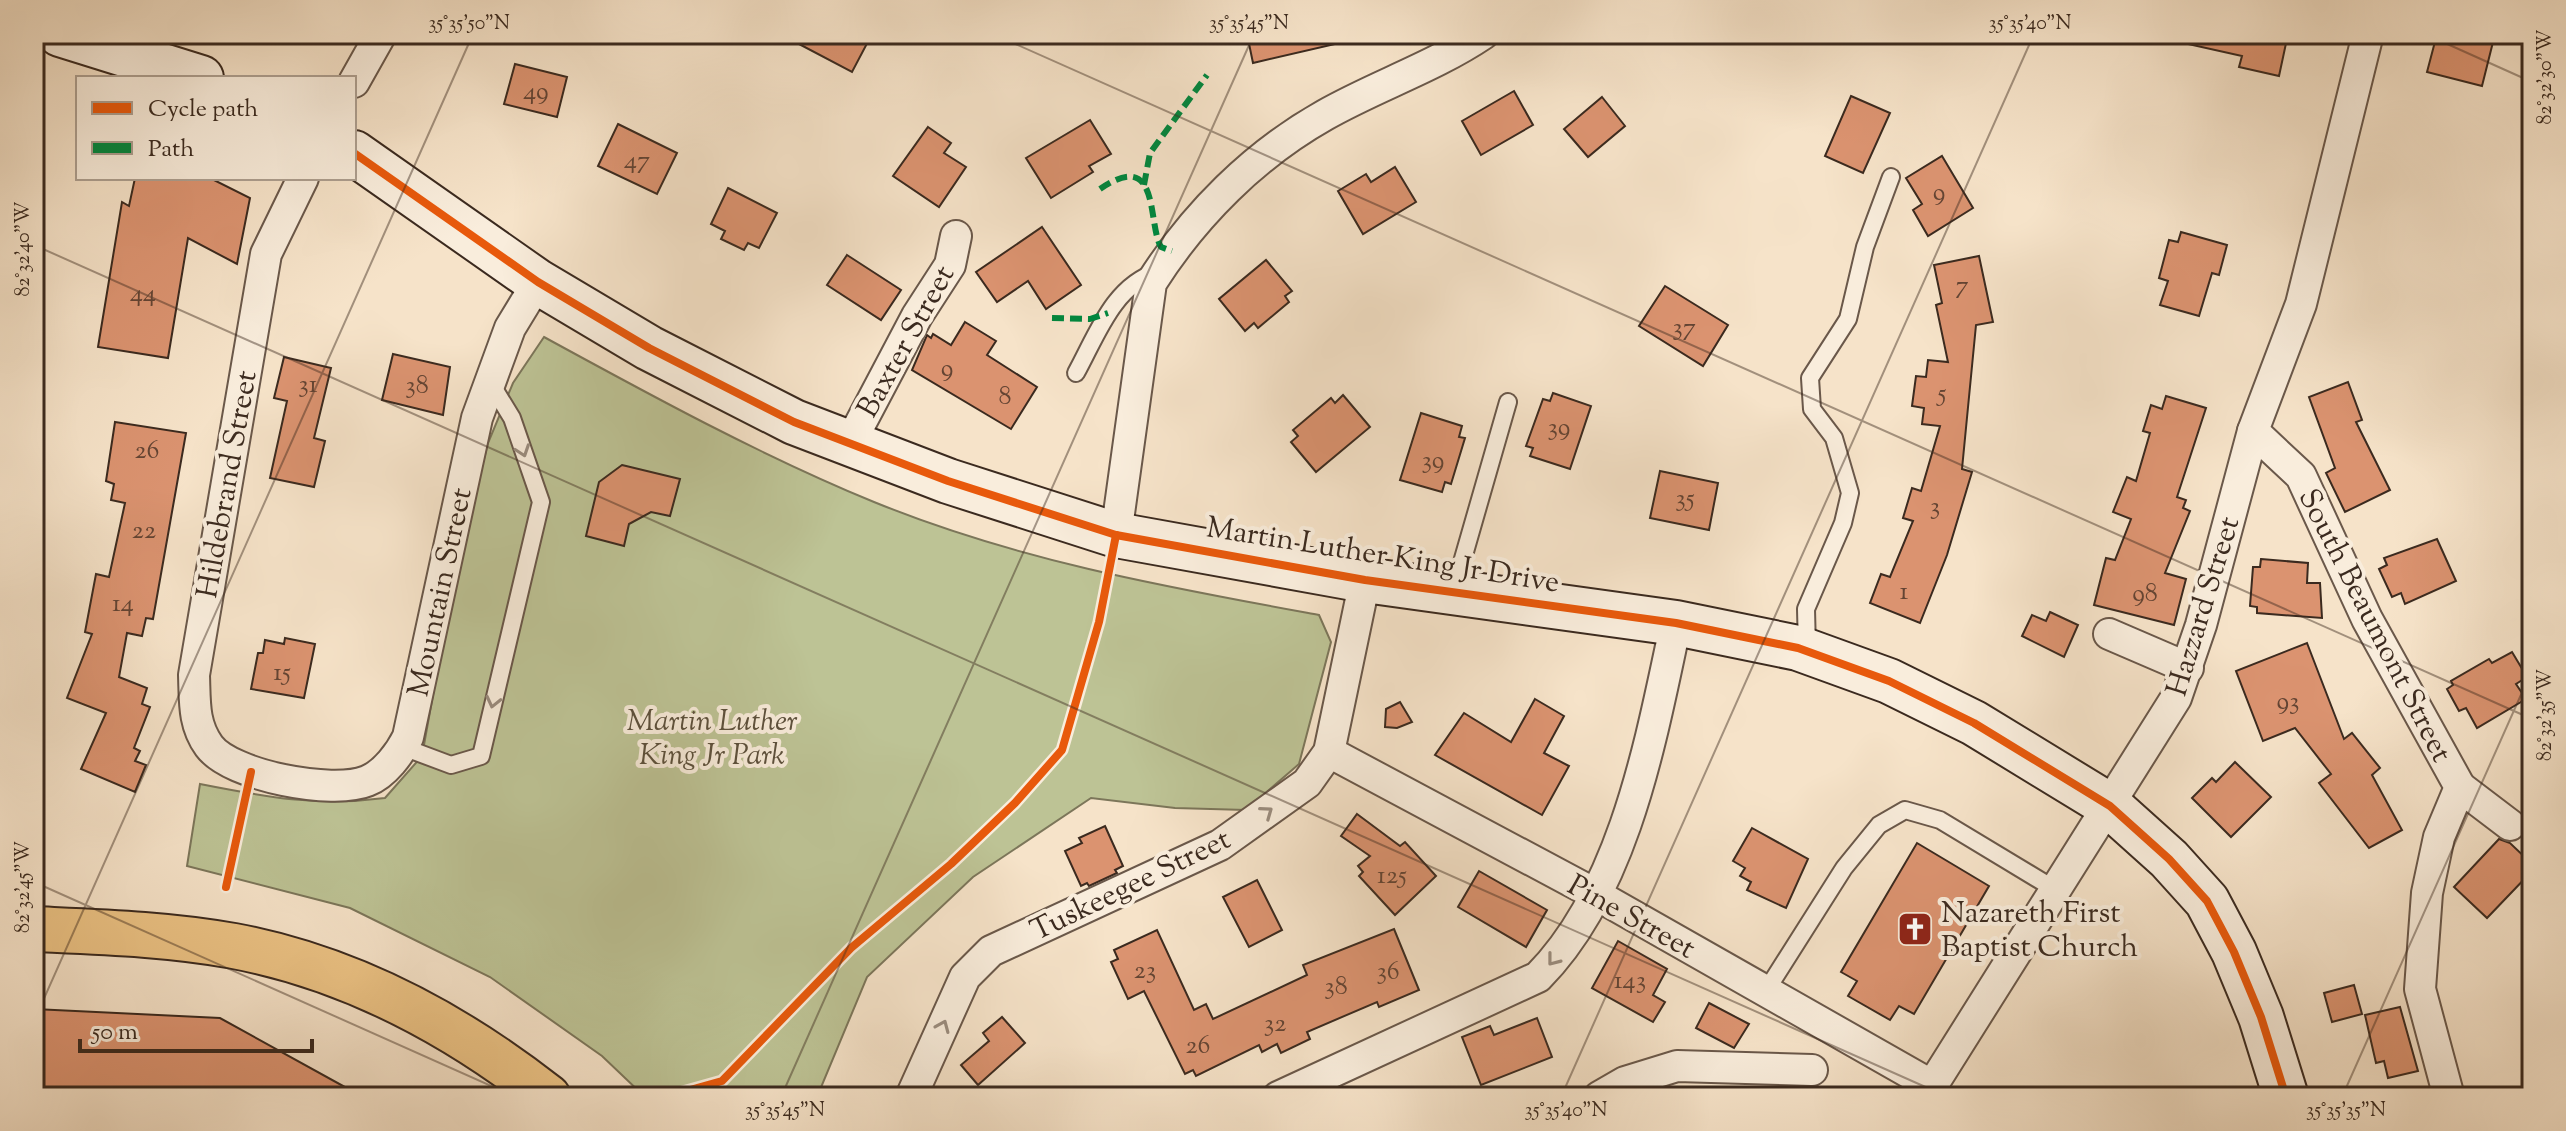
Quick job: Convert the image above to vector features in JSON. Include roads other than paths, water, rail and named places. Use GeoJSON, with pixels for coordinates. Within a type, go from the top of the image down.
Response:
{"type":"FeatureCollection","features":[{"type":"Feature","properties":{"kind":"main road"},"geometry":{"type":"LineString","coordinates":[[60,34],[195,76]]}},
{"type":"Feature","properties":{"kind":"main road","name":"Martin Luther King Jr Drive"},"geometry":{"type":"LineString","coordinates":[[356,154],[538,282],[649,348],[794,422],[948,481],[1116,535],[1365,580],[1676,623],[1807,651],[1889,681],[1974,723],[2110,806],[2169,859],[2207,901],[2234,952],[2261,1017],[2286,1097]]}},
{"type":"Feature","properties":{"kind":"main road"},"geometry":{"type":"LineString","coordinates":[[34,929],[165,937],[234,946],[357,981],[491,1052],[548,1097]]}},
{"type":"Feature","properties":{"kind":"street"},"geometry":{"type":"LineString","coordinates":[[356,78],[381,34]]}},
{"type":"Feature","properties":{"kind":"street"},"geometry":{"type":"LineString","coordinates":[[1116,535],[1144,318],[1151,283],[1159,271],[1208,205],[1293,134],[1483,34]]}},
{"type":"Feature","properties":{"kind":"street"},"geometry":{"type":"LineString","coordinates":[[2253,431],[2301,304],[2368,34]]}},
{"type":"Feature","properties":{"kind":"street","name":"Hildebrand Street"},"geometry":{"type":"LineString","coordinates":[[302,180],[266,254],[194,675],[195,721],[210,749],[251,772],[309,786],[367,781],[397,757],[403,747]]}},
{"type":"Feature","properties":{"kind":"street","name":"Baxter Street"},"geometry":{"type":"LineString","coordinates":[[849,445],[917,316],[950,265],[956,236]]}},
{"type":"Feature","properties":{"kind":"street","name":"Mountain Street"},"geometry":{"type":"LineString","coordinates":[[403,747],[477,418],[510,328],[538,282]]}},
{"type":"Feature","properties":{"kind":"street","name":"Hazzard Street"},"geometry":{"type":"LineString","coordinates":[[1931,1093],[2159,729],[2188,668],[2253,431]]}},
{"type":"Feature","properties":{"kind":"street","name":"South Beaumont Street"},"geometry":{"type":"LineString","coordinates":[[2253,431],[2301,476],[2367,619],[2460,787],[2439,837],[2430,879],[2420,989],[2449,1097]]}},
{"type":"Feature","properties":{"kind":"street","name":"Tuskeegee Street"},"geometry":{"type":"LineString","coordinates":[[911,1097],[965,977],[991,951],[1220,845],[1307,783],[1329,752],[1365,580]]}},
{"type":"Feature","properties":{"kind":"street"},"geometry":{"type":"LineString","coordinates":[[1278,1097],[1538,977],[1555,961],[1595,894],[1620,838],[1654,730],[1676,623]]}},
{"type":"Feature","properties":{"kind":"street"},"geometry":{"type":"LineString","coordinates":[[2109,634],[2188,668]]}},
{"type":"Feature","properties":{"kind":"street","name":"Pine Street"},"geometry":{"type":"LineString","coordinates":[[1329,752],[1595,894],[1766,991],[1931,1093]]}},
{"type":"Feature","properties":{"kind":"street"},"geometry":{"type":"LineString","coordinates":[[2460,787],[2510,825]]}},
{"type":"Feature","properties":{"kind":"street"},"geometry":{"type":"LineString","coordinates":[[1599,1097],[1625,1082],[1677,1066],[1812,1070]]}},
{"type":"Feature","properties":{"kind":"lane"},"geometry":{"type":"LineString","coordinates":[[1807,651],[1806,609],[1843,523],[1850,493],[1834,438],[1812,409],[1810,378],[1848,319],[1865,247],[1891,177]]}},
{"type":"Feature","properties":{"kind":"lane"},"geometry":{"type":"LineString","coordinates":[[1076,373],[1127,288],[1132,282],[1159,271]]}},
{"type":"Feature","properties":{"kind":"lane"},"geometry":{"type":"LineString","coordinates":[[403,747],[451,765],[481,756],[541,502],[512,418],[489,381]]}},
{"type":"Feature","properties":{"kind":"lane"},"geometry":{"type":"LineString","coordinates":[[1454,592],[1508,402]]}},
{"type":"Feature","properties":{"kind":"lane"},"geometry":{"type":"LineString","coordinates":[[1766,991],[1844,868],[1879,825],[1905,810],[1940,820],[2056,890]]}},
{"type":"Feature","properties":{"kind":"place","name":"Nazareth First Baptist Church"},"geometry":{"type":"Point","coordinates":[1915,929]}},
{"type":"Feature","properties":{"kind":"park label","name":"Martin Luther King Jr Park"},"geometry":{"type":"Point","coordinates":[712,737]}}]}
